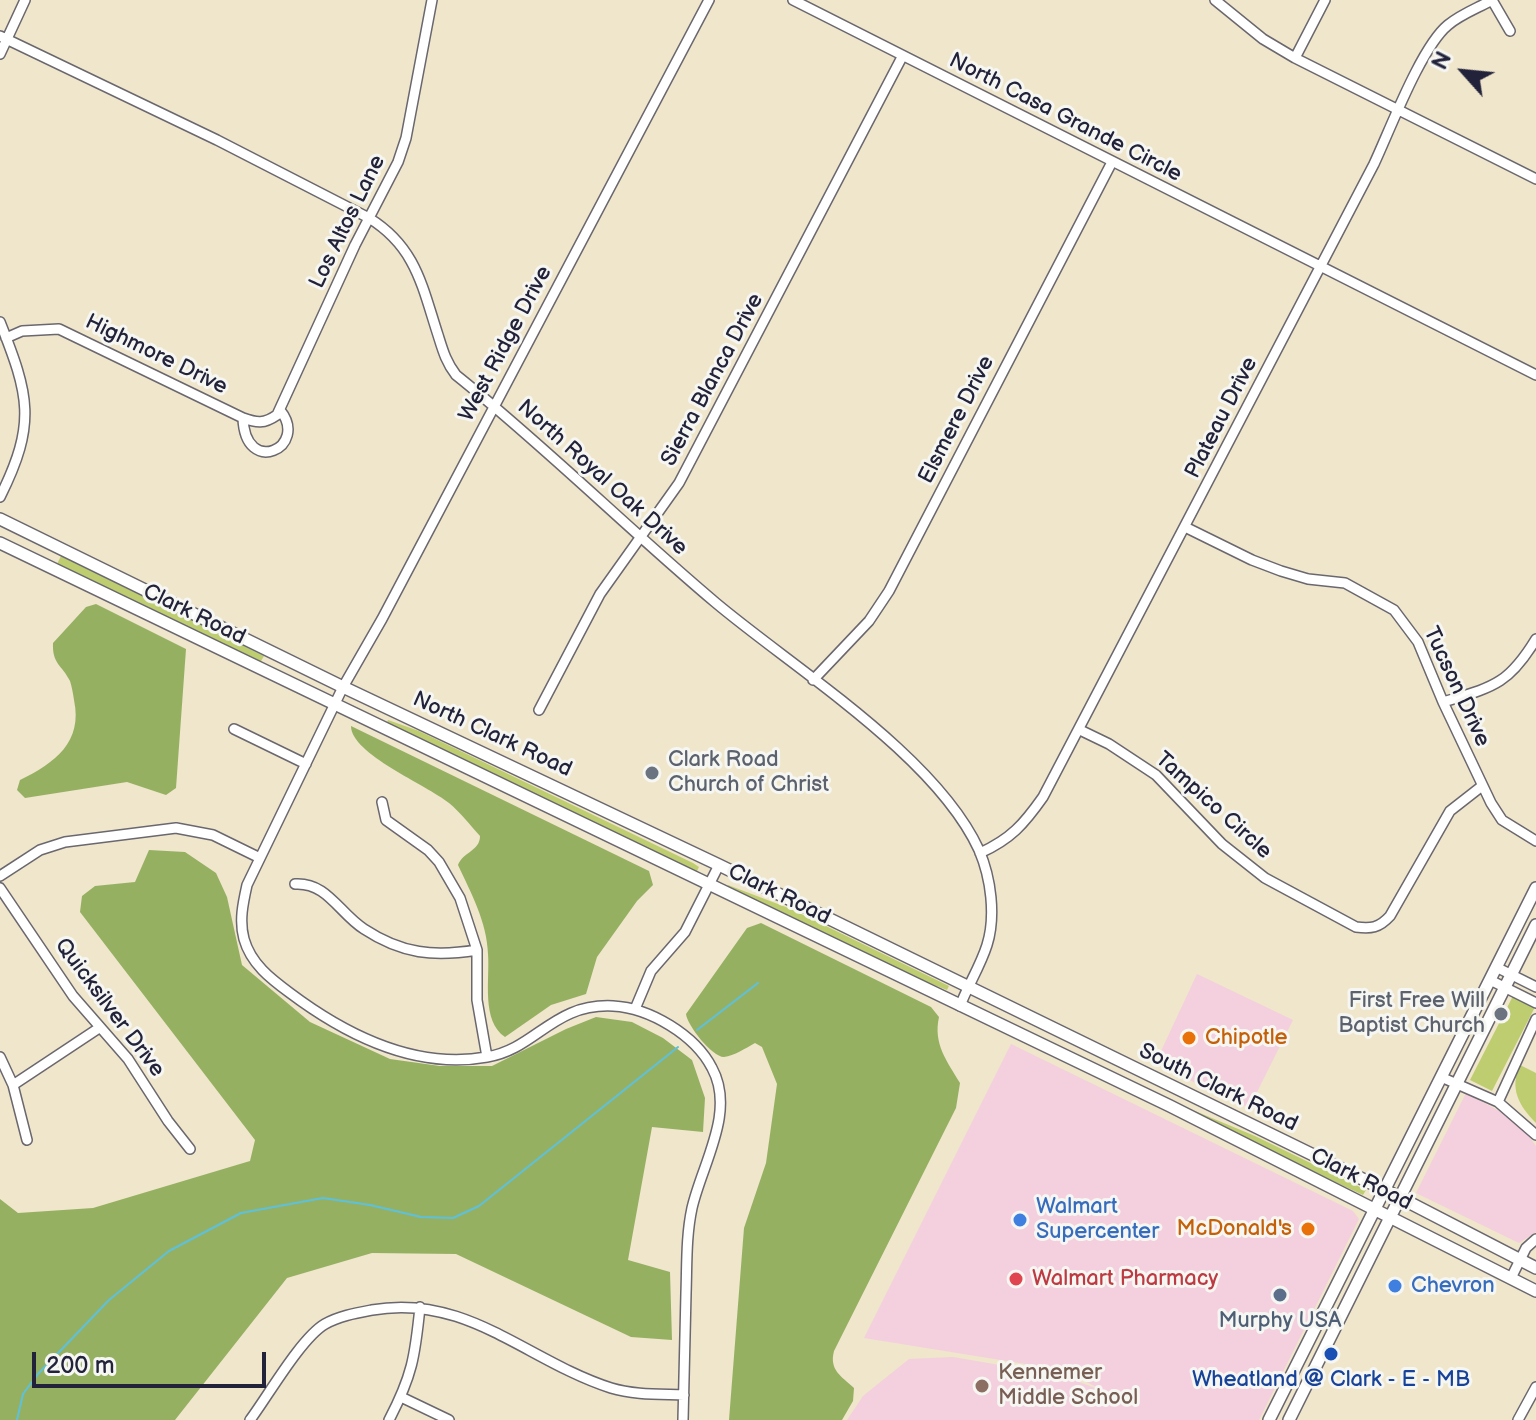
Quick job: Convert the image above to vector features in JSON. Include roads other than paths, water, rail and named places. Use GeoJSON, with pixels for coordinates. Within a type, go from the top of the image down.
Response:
{"type":"FeatureCollection","features":[{"type":"Feature","properties":{"kind":"main road","name":"North Clark Road"},"geometry":{"type":"LineString","coordinates":[[0,519],[343,687],[719,865],[967,988]]}},
{"type":"Feature","properties":{"kind":"main road","name":"Clark Road"},"geometry":{"type":"LineString","coordinates":[[0,543],[1170,1106],[1536,1291]]}},
{"type":"Feature","properties":{"kind":"main road"},"geometry":{"type":"LineString","coordinates":[[1269,1420],[1536,888]]}},
{"type":"Feature","properties":{"kind":"main road"},"geometry":{"type":"LineString","coordinates":[[1289,1420],[1536,925]]}},
{"type":"Feature","properties":{"kind":"main road","name":"South Clark Road"},"geometry":{"type":"LineString","coordinates":[[967,988],[1385,1190],[1536,1268]]}},
{"type":"Feature","properties":{"kind":"main road"},"geometry":{"type":"LineString","coordinates":[[1170,1106],[1177,1091]]}},
{"type":"Feature","properties":{"kind":"main road"},"geometry":{"type":"LineString","coordinates":[[1298,1363],[1313,1371]]}},
{"type":"Feature","properties":{"kind":"street"},"geometry":{"type":"LineString","coordinates":[[0,54],[3,37],[25,0]]}},
{"type":"Feature","properties":{"kind":"street","name":"Los Altos Lane"},"geometry":{"type":"LineString","coordinates":[[280,410],[369,218],[389,182],[406,138],[432,0]]}},
{"type":"Feature","properties":{"kind":"street","name":"West Ridge Drive"},"geometry":{"type":"LineString","coordinates":[[487,1057],[425,1056],[377,1044],[322,1018],[269,978],[251,954],[242,924],[242,906],[247,885],[343,687],[382,619],[709,0]]}},
{"type":"Feature","properties":{"kind":"street","name":"North Casa Grande Circle"},"geometry":{"type":"LineString","coordinates":[[793,0],[1536,375]]}},
{"type":"Feature","properties":{"kind":"street"},"geometry":{"type":"LineString","coordinates":[[1215,0],[1263,39],[1295,58],[1536,179]]}},
{"type":"Feature","properties":{"kind":"street"},"geometry":{"type":"LineString","coordinates":[[1295,58],[1325,0]]}},
{"type":"Feature","properties":{"kind":"street"},"geometry":{"type":"LineString","coordinates":[[1492,0],[1510,31]]}},
{"type":"Feature","properties":{"kind":"street","name":"Plateau Drive"},"geometry":{"type":"LineString","coordinates":[[980,853],[1001,843],[1024,825],[1043,797],[1374,164],[1436,37],[1448,25],[1492,0]]}},
{"type":"Feature","properties":{"kind":"street","name":"North Royal Oak Drive"},"geometry":{"type":"LineString","coordinates":[[3,37],[217,140],[369,218],[390,232],[412,260],[446,362],[456,375],[494,405],[641,538],[880,734],[934,786],[966,826],[980,853],[992,905],[988,943],[960,1006]]}},
{"type":"Feature","properties":{"kind":"street","name":"Sierra Blanca Drive"},"geometry":{"type":"LineString","coordinates":[[539,710],[600,594],[679,483],[902,57]]}},
{"type":"Feature","properties":{"kind":"street","name":"Elsmere Drive"},"geometry":{"type":"LineString","coordinates":[[813,680],[869,621],[889,591],[1112,162]]}},
{"type":"Feature","properties":{"kind":"street"},"geometry":{"type":"LineString","coordinates":[[0,322],[20,375],[27,412],[23,440],[0,497]]}},
{"type":"Feature","properties":{"kind":"street","name":"Highmore Drive"},"geometry":{"type":"LineString","coordinates":[[6,338],[22,331],[59,329],[243,418]]}},
{"type":"Feature","properties":{"kind":"street"},"geometry":{"type":"LineString","coordinates":[[280,410],[285,416],[288,432],[283,445],[275,452],[265,453],[250,444],[244,431],[243,418],[267,422],[280,410]]}},
{"type":"Feature","properties":{"kind":"street","name":"Tucson Drive"},"geometry":{"type":"LineString","coordinates":[[1185,527],[1281,571],[1308,579],[1345,583],[1394,610],[1418,642],[1482,786],[1502,820],[1536,841]]}},
{"type":"Feature","properties":{"kind":"street"},"geometry":{"type":"LineString","coordinates":[[1443,702],[1503,681],[1523,660],[1536,639]]}},
{"type":"Feature","properties":{"kind":"street"},"geometry":{"type":"LineString","coordinates":[[234,729],[306,764]]}},
{"type":"Feature","properties":{"kind":"street","name":"Tampico Circle"},"geometry":{"type":"LineString","coordinates":[[1080,730],[1109,744],[1156,775],[1222,844],[1265,878],[1356,927],[1369,929],[1381,926],[1390,916],[1450,811],[1482,786]]}},
{"type":"Feature","properties":{"kind":"street"},"geometry":{"type":"LineString","coordinates":[[382,802],[386,820],[428,850],[450,877],[470,925],[477,950],[477,1000],[487,1057],[506,1052],[567,1013],[589,1007],[613,1006],[635,1009],[666,1023],[702,1053],[711,1065],[721,1092],[718,1120],[690,1222],[683,1420]]}},
{"type":"Feature","properties":{"kind":"street"},"geometry":{"type":"LineString","coordinates":[[0,876],[40,850],[65,842],[176,828],[213,835],[260,858]]}},
{"type":"Feature","properties":{"kind":"street"},"geometry":{"type":"LineString","coordinates":[[635,1009],[651,971],[685,932],[719,865]]}},
{"type":"Feature","properties":{"kind":"street"},"geometry":{"type":"LineString","coordinates":[[295,884],[309,883],[322,889],[364,929],[394,945],[435,954],[477,950]]}},
{"type":"Feature","properties":{"kind":"street","name":"Quicksilver Drive"},"geometry":{"type":"LineString","coordinates":[[0,888],[73,996],[128,1059],[190,1149]]}},
{"type":"Feature","properties":{"kind":"street"},"geometry":{"type":"LineString","coordinates":[[1496,967],[1536,987]]}},
{"type":"Feature","properties":{"kind":"street"},"geometry":{"type":"LineString","coordinates":[[1490,980],[1536,1003]]}},
{"type":"Feature","properties":{"kind":"street"},"geometry":{"type":"LineString","coordinates":[[1498,1102],[1536,1019]]}},
{"type":"Feature","properties":{"kind":"street"},"geometry":{"type":"LineString","coordinates":[[13,1085],[99,1028]]}},
{"type":"Feature","properties":{"kind":"street"},"geometry":{"type":"LineString","coordinates":[[0,1057],[13,1085],[27,1140]]}},
{"type":"Feature","properties":{"kind":"street"},"geometry":{"type":"LineString","coordinates":[[1441,1077],[1498,1102],[1536,1135]]}},
{"type":"Feature","properties":{"kind":"street"},"geometry":{"type":"LineString","coordinates":[[1511,1278],[1526,1248],[1536,1239]]}},
{"type":"Feature","properties":{"kind":"street"},"geometry":{"type":"LineString","coordinates":[[250,1420],[305,1343],[323,1325],[359,1312],[396,1306],[451,1313],[476,1322],[592,1381],[614,1389],[684,1395]]}},
{"type":"Feature","properties":{"kind":"street"},"geometry":{"type":"LineString","coordinates":[[389,1420],[413,1367],[420,1307]]}},
{"type":"Feature","properties":{"kind":"street"},"geometry":{"type":"LineString","coordinates":[[1518,1420],[1536,1387]]}},
{"type":"Feature","properties":{"kind":"street"},"geometry":{"type":"LineString","coordinates":[[401,1397],[449,1420]]}},
{"type":"Feature","properties":{"kind":"waterway"},"geometry":{"type":"LineString","coordinates":[[697,1030],[758,983]]}},
{"type":"Feature","properties":{"kind":"waterway"},"geometry":{"type":"LineString","coordinates":[[17,1420],[23,1394],[38,1374],[109,1300],[169,1251],[241,1213],[323,1198],[421,1217],[453,1218],[479,1206],[678,1047]]}},
{"type":"Feature","properties":{"kind":"place","name":"Clark Road Church of Christ"},"geometry":{"type":"Point","coordinates":[652,773]}},
{"type":"Feature","properties":{"kind":"place","name":"First Free Will Baptist Church"},"geometry":{"type":"Point","coordinates":[1501,1014]}},
{"type":"Feature","properties":{"kind":"place","name":"Chipotle"},"geometry":{"type":"Point","coordinates":[1189,1038]}},
{"type":"Feature","properties":{"kind":"place","name":"Walmart Supercenter"},"geometry":{"type":"Point","coordinates":[1020,1220]}},
{"type":"Feature","properties":{"kind":"place","name":"McDonald's"},"geometry":{"type":"Point","coordinates":[1308,1229]}},
{"type":"Feature","properties":{"kind":"place","name":"Walmart Pharmacy"},"geometry":{"type":"Point","coordinates":[1016,1279]}},
{"type":"Feature","properties":{"kind":"place","name":"Chevron"},"geometry":{"type":"Point","coordinates":[1395,1286]}},
{"type":"Feature","properties":{"kind":"place","name":"Murphy USA"},"geometry":{"type":"Point","coordinates":[1280,1295]}},
{"type":"Feature","properties":{"kind":"place","name":"Wheatland @ Clark - E - MB"},"geometry":{"type":"Point","coordinates":[1331,1354]}},
{"type":"Feature","properties":{"kind":"place","name":"Kennemer Middle School"},"geometry":{"type":"Point","coordinates":[982,1386]}}]}
